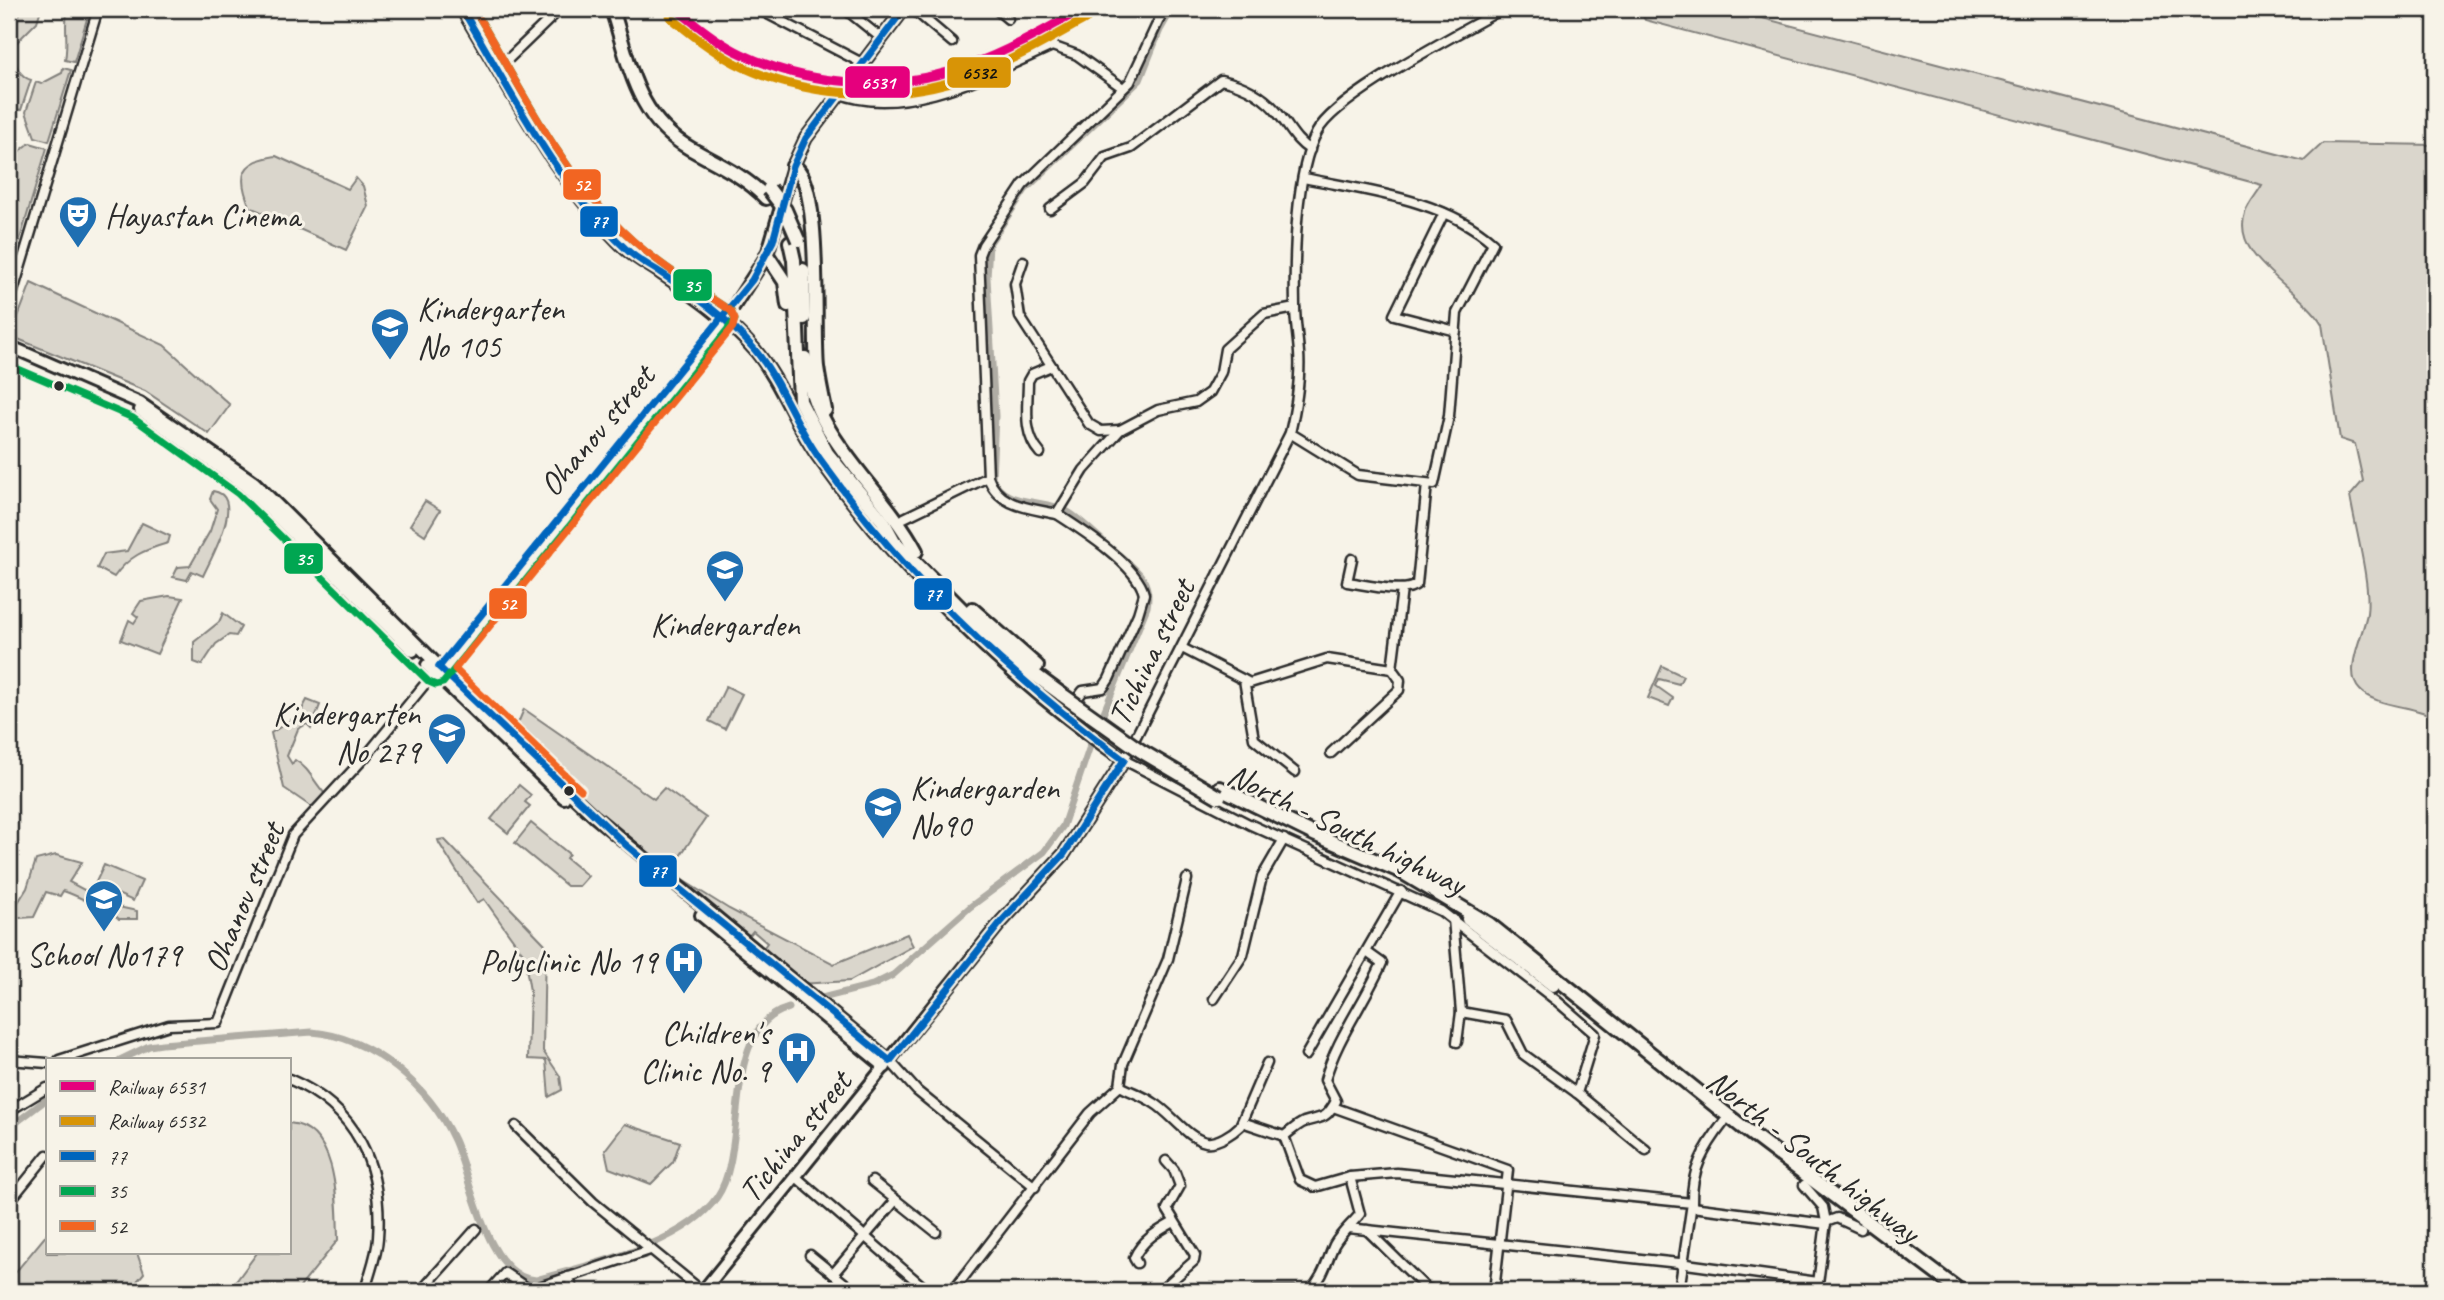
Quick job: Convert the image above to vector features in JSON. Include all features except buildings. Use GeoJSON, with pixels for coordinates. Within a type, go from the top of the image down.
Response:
{"type":"FeatureCollection","features":[{"type":"Feature","properties":{"kind":"highway","name":"North - South highway"},"geometry":{"type":"LineString","coordinates":[[612,9],[635,88],[653,118],[678,141],[768,194]]}},
{"type":"Feature","properties":{"kind":"highway","name":"North - South highway"},"geometry":{"type":"LineString","coordinates":[[620,9],[636,69],[658,111],[684,135],[745,170],[768,194],[794,241],[804,295],[806,369],[816,407],[832,436],[900,522],[916,551],[1013,647],[1063,691]]}},
{"type":"Feature","properties":{"kind":"highway"},"geometry":{"type":"LineString","coordinates":[[793,166],[803,174],[810,207],[816,356],[822,397],[832,436]]}},
{"type":"Feature","properties":{"kind":"highway","name":"North - South highway"},"geometry":{"type":"LineString","coordinates":[[794,241],[800,401],[827,453],[883,522],[884,534],[1004,652],[1063,691],[1150,757],[1219,793],[1399,878],[1469,920],[1804,1185],[1946,1291]]}},
{"type":"Feature","properties":{"kind":"highway"},"geometry":{"type":"LineString","coordinates":[[768,255],[787,290],[793,387],[800,401]]}},
{"type":"Feature","properties":{"kind":"highway","name":"North - South highway"},"geometry":{"type":"LineString","coordinates":[[884,534],[916,551]]}},
{"type":"Feature","properties":{"kind":"highway","name":"North - South highway"},"geometry":{"type":"LineString","coordinates":[[1219,793],[1400,870],[1489,924],[1741,1126],[1960,1291]]}},
{"type":"Feature","properties":{"kind":"main road"},"geometry":{"type":"LineString","coordinates":[[462,9],[549,155],[592,212],[627,250],[723,319],[766,365],[818,457],[956,618],[1064,716],[1124,760]]}},
{"type":"Feature","properties":{"kind":"main road","name":"Ohanov street"},"geometry":{"type":"LineString","coordinates":[[438,671],[573,497],[731,309],[768,255],[793,166],[806,138],[904,9]]}},
{"type":"Feature","properties":{"kind":"main road"},"geometry":{"type":"LineString","coordinates":[[9,346],[140,403],[205,445],[254,482],[438,671]]}},
{"type":"Feature","properties":{"kind":"main road"},"geometry":{"type":"LineString","coordinates":[[9,354],[138,409],[245,486],[556,785],[668,885],[890,1066]]}},
{"type":"Feature","properties":{"kind":"main road","name":"Tichina street"},"geometry":{"type":"LineString","coordinates":[[702,1291],[795,1176],[890,1066],[1001,922],[1065,854],[1124,760]]}},
{"type":"Feature","properties":{"kind":"street"},"geometry":{"type":"LineString","coordinates":[[9,306],[98,9]]}},
{"type":"Feature","properties":{"kind":"street"},"geometry":{"type":"LineString","coordinates":[[499,68],[560,9]]}},
{"type":"Feature","properties":{"kind":"street"},"geometry":{"type":"LineString","coordinates":[[758,9],[862,64]]}},
{"type":"Feature","properties":{"kind":"street"},"geometry":{"type":"LineString","coordinates":[[845,9],[881,38]]}},
{"type":"Feature","properties":{"kind":"street"},"geometry":{"type":"LineString","coordinates":[[913,9],[953,41]]}},
{"type":"Feature","properties":{"kind":"street"},"geometry":{"type":"LineString","coordinates":[[996,9],[1008,19]]}},
{"type":"Feature","properties":{"kind":"street"},"geometry":{"type":"LineString","coordinates":[[1064,716],[1083,691],[1104,688],[1144,594],[1132,573],[1060,510],[1011,503],[998,496],[989,477],[979,255],[1023,185],[1130,82],[1164,9]]}},
{"type":"Feature","properties":{"kind":"street","name":"Tichina street"},"geometry":{"type":"LineString","coordinates":[[1124,760],[1290,433],[1297,402],[1300,356],[1295,308],[1297,231],[1310,150],[1325,119],[1350,98],[1502,9]]}},
{"type":"Feature","properties":{"kind":"street"},"geometry":{"type":"LineString","coordinates":[[838,93],[853,99],[881,102],[935,92],[978,80],[1052,46],[1077,55],[1123,88]]}},
{"type":"Feature","properties":{"kind":"street"},"geometry":{"type":"LineString","coordinates":[[1050,209],[1085,183],[1105,157],[1130,148],[1221,80],[1244,85],[1279,115],[1298,143],[1310,150]]}},
{"type":"Feature","properties":{"kind":"street"},"geometry":{"type":"LineString","coordinates":[[1290,433],[1358,475],[1434,484],[1449,416],[1457,313],[1480,273],[1493,243],[1476,228],[1444,213],[1378,193],[1304,178]]}},
{"type":"Feature","properties":{"kind":"street"},"geometry":{"type":"LineString","coordinates":[[1444,213],[1394,315],[1456,331]]}},
{"type":"Feature","properties":{"kind":"street"},"geometry":{"type":"LineString","coordinates":[[1023,261],[1015,284],[1020,317],[1089,424],[1101,431],[1120,430]]}},
{"type":"Feature","properties":{"kind":"street"},"geometry":{"type":"LineString","coordinates":[[1060,510],[1084,470],[1120,430],[1158,410],[1196,402],[1210,392],[1221,372],[1225,349],[1264,314],[1295,308]]}},
{"type":"Feature","properties":{"kind":"street"},"geometry":{"type":"LineString","coordinates":[[1040,453],[1031,443],[1028,430],[1028,381],[1032,374],[1051,366]]}},
{"type":"Feature","properties":{"kind":"street"},"geometry":{"type":"LineString","coordinates":[[904,518],[989,477]]}},
{"type":"Feature","properties":{"kind":"street"},"geometry":{"type":"LineString","coordinates":[[1352,559],[1348,582],[1413,588],[1420,573],[1427,484]]}},
{"type":"Feature","properties":{"kind":"street"},"geometry":{"type":"LineString","coordinates":[[1331,753],[1399,690],[1400,680],[1392,669],[1402,589]]}},
{"type":"Feature","properties":{"kind":"street"},"geometry":{"type":"LineString","coordinates":[[1182,648],[1251,682],[1327,659],[1392,669]]}},
{"type":"Feature","properties":{"kind":"street","name":"Ohanov street"},"geometry":{"type":"LineString","coordinates":[[75,1058],[169,1025],[218,1023],[293,835],[438,671]]}},
{"type":"Feature","properties":{"kind":"street"},"geometry":{"type":"LineString","coordinates":[[1244,680],[1255,739],[1295,772]]}},
{"type":"Feature","properties":{"kind":"street"},"geometry":{"type":"LineString","coordinates":[[1124,760],[1151,776],[1401,891],[1453,919],[1595,1034],[1577,1093]]}},
{"type":"Feature","properties":{"kind":"street"},"geometry":{"type":"LineString","coordinates":[[1214,999],[1243,955],[1262,877],[1284,839]]}},
{"type":"Feature","properties":{"kind":"street"},"geometry":{"type":"LineString","coordinates":[[953,1291],[1090,1113],[1120,1086],[1123,1064],[1168,960],[1187,879]]}},
{"type":"Feature","properties":{"kind":"street"},"geometry":{"type":"LineString","coordinates":[[1368,953],[1401,891]]}},
{"type":"Feature","properties":{"kind":"street"},"geometry":{"type":"LineString","coordinates":[[1453,919],[1461,1012],[1457,1042]]}},
{"type":"Feature","properties":{"kind":"street"},"geometry":{"type":"LineString","coordinates":[[1469,920],[1490,940],[1495,954]]}},
{"type":"Feature","properties":{"kind":"street"},"geometry":{"type":"LineString","coordinates":[[1284,1136],[1304,1122],[1318,1121],[1336,1101],[1325,1080],[1329,1063],[1367,998],[1382,963],[1368,953],[1362,954],[1306,1055]]}},
{"type":"Feature","properties":{"kind":"street"},"geometry":{"type":"LineString","coordinates":[[1495,954],[1511,958],[1544,978]]}},
{"type":"Feature","properties":{"kind":"street"},"geometry":{"type":"LineString","coordinates":[[1461,1012],[1506,1020],[1512,1037],[1523,1054],[1577,1093],[1646,1150]]}},
{"type":"Feature","properties":{"kind":"street"},"geometry":{"type":"LineString","coordinates":[[9,1060],[46,1063]]}},
{"type":"Feature","properties":{"kind":"street"},"geometry":{"type":"LineString","coordinates":[[1120,1086],[1154,1103],[1207,1142],[1233,1133],[1242,1122],[1267,1063]]}},
{"type":"Feature","properties":{"kind":"street"},"geometry":{"type":"LineString","coordinates":[[890,1066],[1035,1187]]}},
{"type":"Feature","properties":{"kind":"street"},"geometry":{"type":"LineString","coordinates":[[290,1080],[336,1109],[359,1135],[367,1153],[374,1184],[378,1240],[365,1291]]}},
{"type":"Feature","properties":{"kind":"street"},"geometry":{"type":"LineString","coordinates":[[9,1111],[46,1088]]}},
{"type":"Feature","properties":{"kind":"street"},"geometry":{"type":"LineString","coordinates":[[1333,1107],[1508,1170],[1494,1291]]}},
{"type":"Feature","properties":{"kind":"street"},"geometry":{"type":"LineString","coordinates":[[1242,1122],[1284,1136]]}},
{"type":"Feature","properties":{"kind":"street"},"geometry":{"type":"LineString","coordinates":[[1679,1291],[1692,1205],[1691,1180],[1696,1165],[1724,1122]]}},
{"type":"Feature","properties":{"kind":"street"},"geometry":{"type":"LineString","coordinates":[[516,1126],[593,1202],[702,1291]]}},
{"type":"Feature","properties":{"kind":"street"},"geometry":{"type":"LineString","coordinates":[[1284,1136],[1300,1180],[1315,1187],[1350,1177],[1397,1173],[1692,1205],[1826,1223],[1837,1218],[1861,1229]]}},
{"type":"Feature","properties":{"kind":"street"},"geometry":{"type":"LineString","coordinates":[[9,1202],[46,1156]]}},
{"type":"Feature","properties":{"kind":"street"},"geometry":{"type":"LineString","coordinates":[[1160,1291],[1194,1261],[1193,1249],[1167,1209],[1180,1186],[1174,1170],[1166,1161]]}},
{"type":"Feature","properties":{"kind":"street"},"geometry":{"type":"LineString","coordinates":[[795,1176],[928,1291]]}},
{"type":"Feature","properties":{"kind":"street"},"geometry":{"type":"LineString","coordinates":[[1310,1291],[1324,1277],[1334,1246],[1360,1214],[1350,1177]]}},
{"type":"Feature","properties":{"kind":"street"},"geometry":{"type":"LineString","coordinates":[[872,1181],[936,1232]]}},
{"type":"Feature","properties":{"kind":"street"},"geometry":{"type":"LineString","coordinates":[[1348,1228],[1685,1264],[1818,1287],[1826,1223],[1822,1207],[1804,1185]]}},
{"type":"Feature","properties":{"kind":"street"},"geometry":{"type":"LineString","coordinates":[[833,1274],[896,1200]]}},
{"type":"Feature","properties":{"kind":"street"},"geometry":{"type":"LineString","coordinates":[[1137,1263],[1137,1251],[1149,1237],[1174,1222]]}},
{"type":"Feature","properties":{"kind":"street"},"geometry":{"type":"LineString","coordinates":[[421,1291],[476,1229]]}},
{"type":"Feature","properties":{"kind":"street"},"geometry":{"type":"LineString","coordinates":[[1367,1230],[1426,1288],[1433,1291]]}},
{"type":"Feature","properties":{"kind":"street"},"geometry":{"type":"LineString","coordinates":[[489,1291],[505,1273],[530,1290],[650,1250]]}},
{"type":"Feature","properties":{"kind":"street"},"geometry":{"type":"LineString","coordinates":[[810,1255],[854,1291]]}},
{"type":"Feature","properties":{"kind":"street"},"geometry":{"type":"LineString","coordinates":[[568,1277],[574,1291]]}},
{"type":"Feature","properties":{"kind":"street"},"geometry":{"type":"LineString","coordinates":[[1256,1291],[1294,1291]]}},
{"type":"Feature","properties":{"kind":"shaded area"},"geometry":{"type":"Polygon","coordinates":[[[21,9],[41,9],[37,22],[14,45],[10,43],[21,9]]]}},
{"type":"Feature","properties":{"kind":"shaded area"},"geometry":{"type":"Polygon","coordinates":[[[68,9],[90,9],[74,62],[65,60],[68,9]]]}},
{"type":"Feature","properties":{"kind":"shaded area"},"geometry":{"type":"Polygon","coordinates":[[[1628,9],[1728,9],[2304,161],[2323,143],[2435,145],[2435,717],[2375,699],[2360,690],[2355,682],[2354,663],[2368,601],[2365,571],[2350,496],[2363,481],[2355,444],[2340,439],[2322,324],[2299,298],[2270,273],[2248,245],[2243,230],[2245,213],[2262,185],[1645,20],[1642,14],[1629,16],[1628,9]]]}},
{"type":"Feature","properties":{"kind":"shaded area"},"geometry":{"type":"Polygon","coordinates":[[[11,50],[19,71],[31,80],[21,110],[16,109],[9,114],[11,50]]]}},
{"type":"Feature","properties":{"kind":"shaded area"},"geometry":{"type":"Polygon","coordinates":[[[63,68],[71,70],[49,141],[35,137],[26,112],[36,82],[41,84],[62,73],[63,68]]]}},
{"type":"Feature","properties":{"kind":"shaded area"},"geometry":{"type":"Polygon","coordinates":[[[30,143],[47,148],[9,276],[9,152],[17,153],[30,143]]]}},
{"type":"Feature","properties":{"kind":"shaded area"},"geometry":{"type":"Polygon","coordinates":[[[276,156],[348,189],[356,178],[363,186],[368,206],[346,250],[250,207],[244,187],[245,172],[255,162],[276,156]]]}},
{"type":"Feature","properties":{"kind":"shaded area"},"geometry":{"type":"Polygon","coordinates":[[[31,283],[164,345],[230,405],[209,434],[145,391],[18,339],[16,322],[31,283]]]}},
{"type":"Feature","properties":{"kind":"shaded area"},"geometry":{"type":"Polygon","coordinates":[[[213,491],[223,495],[227,504],[227,515],[213,556],[203,576],[192,571],[187,580],[173,577],[178,567],[190,566],[210,531],[217,509],[210,499],[213,491]]]}},
{"type":"Feature","properties":{"kind":"shaded area"},"geometry":{"type":"Polygon","coordinates":[[[425,501],[440,510],[425,535],[410,525],[425,501]]]}},
{"type":"Feature","properties":{"kind":"shaded area"},"geometry":{"type":"Polygon","coordinates":[[[142,523],[170,536],[168,543],[138,555],[125,564],[114,577],[97,568],[104,554],[127,551],[142,523]]]}},
{"type":"Feature","properties":{"kind":"shaded area"},"geometry":{"type":"Polygon","coordinates":[[[169,596],[183,598],[157,654],[121,640],[129,620],[134,623],[138,617],[133,613],[141,601],[169,596]]]}},
{"type":"Feature","properties":{"kind":"shaded area"},"geometry":{"type":"Polygon","coordinates":[[[223,613],[241,627],[236,636],[229,635],[216,644],[202,665],[194,662],[194,642],[219,622],[223,613]]]}},
{"type":"Feature","properties":{"kind":"shaded area"},"geometry":{"type":"Polygon","coordinates":[[[1662,666],[1683,676],[1679,684],[1659,679],[1656,686],[1673,698],[1669,706],[1648,698],[1662,666]]]}},
{"type":"Feature","properties":{"kind":"shaded area"},"geometry":{"type":"Polygon","coordinates":[[[726,686],[742,694],[725,729],[709,721],[726,686]]]}},
{"type":"Feature","properties":{"kind":"shaded area"},"geometry":{"type":"Polygon","coordinates":[[[307,700],[320,705],[311,728],[307,724],[298,729],[287,756],[292,764],[295,760],[304,767],[325,794],[313,808],[284,788],[271,733],[299,715],[307,700]]]}},
{"type":"Feature","properties":{"kind":"shaded area"},"geometry":{"type":"Polygon","coordinates":[[[524,709],[654,799],[664,788],[706,818],[665,878],[513,735],[524,709]]]}},
{"type":"Feature","properties":{"kind":"shaded area"},"geometry":{"type":"Polygon","coordinates":[[[519,785],[531,795],[525,802],[530,806],[508,833],[491,819],[519,785]]]}},
{"type":"Feature","properties":{"kind":"shaded area"},"geometry":{"type":"Polygon","coordinates":[[[531,823],[569,854],[566,858],[588,876],[579,886],[567,886],[515,843],[531,823]]]}},
{"type":"Feature","properties":{"kind":"shaded area"},"geometry":{"type":"Polygon","coordinates":[[[444,839],[545,944],[543,1051],[560,1076],[562,1090],[549,1097],[546,1060],[528,1059],[530,991],[524,955],[484,899],[477,903],[439,843],[438,840],[444,839]]]}},
{"type":"Feature","properties":{"kind":"shaded area"},"geometry":{"type":"Polygon","coordinates":[[[56,855],[82,862],[69,882],[114,906],[137,911],[137,919],[119,919],[102,908],[63,891],[60,896],[46,892],[34,917],[20,918],[12,912],[27,888],[36,860],[56,855]]]}},
{"type":"Feature","properties":{"kind":"shaded area"},"geometry":{"type":"Polygon","coordinates":[[[104,865],[142,881],[133,901],[95,884],[104,865]]]}},
{"type":"Feature","properties":{"kind":"shaded area"},"geometry":{"type":"Polygon","coordinates":[[[676,876],[729,909],[834,964],[907,934],[913,946],[850,981],[799,984],[758,955],[767,943],[753,931],[743,943],[671,884],[676,876]]]}},
{"type":"Feature","properties":{"kind":"shaded area"},"geometry":{"type":"Polygon","coordinates":[[[290,1123],[305,1128],[318,1138],[332,1170],[338,1240],[297,1291],[229,1291],[256,1254],[290,1254],[290,1123]]]}},
{"type":"Feature","properties":{"kind":"shaded area"},"geometry":{"type":"Polygon","coordinates":[[[625,1124],[680,1142],[673,1162],[651,1184],[609,1168],[605,1150],[625,1124]]]}},
{"type":"Feature","properties":{"kind":"shaded area"},"geometry":{"type":"Polygon","coordinates":[[[46,1235],[46,1254],[137,1254],[144,1273],[129,1291],[9,1291],[9,1280],[46,1235]]]}},
{"type":"Feature","properties":{"kind":"waterway"},"geometry":{"type":"LineString","coordinates":[[1102,540],[1068,512],[1005,494],[997,487],[992,477],[995,416],[987,278],[989,244],[1025,190],[1140,80],[1160,30],[1168,16],[1180,9]]}},
{"type":"Feature","properties":{"kind":"waterway"},"geometry":{"type":"LineString","coordinates":[[822,998],[873,985],[893,975],[970,907],[1044,852],[1063,826],[1090,746],[1147,607],[1147,590],[1142,577],[1119,555]]}},
{"type":"Feature","properties":{"kind":"waterway"},"geometry":{"type":"LineString","coordinates":[[124,1058],[149,1046],[162,1044],[312,1032],[334,1036],[377,1054],[396,1068],[430,1101],[454,1140],[474,1200],[493,1245],[504,1262],[519,1275],[536,1280],[634,1251],[659,1241],[702,1214],[717,1197],[727,1176],[744,1064],[753,1039],[767,1020],[789,1008]]}},
{"type":"Feature","properties":{"kind":"waterway"},"geometry":{"type":"LineString","coordinates":[[9,1128],[46,1100]]}},
{"type":"Feature","properties":{"kind":"rail line","name":"6531"},"geometry":{"type":"LineString","coordinates":[[676,9],[725,45],[769,65],[798,74],[856,82],[915,79],[972,64],[1014,46],[1082,9]]}},
{"type":"Feature","properties":{"kind":"rail line","name":"6532"},"geometry":{"type":"LineString","coordinates":[[670,17],[718,53],[763,75],[792,84],[853,93],[914,90],[973,75],[1017,56],[1087,18]]}},
{"type":"Feature","properties":{"kind":"transit line","name":"77"},"geometry":{"type":"LineString","coordinates":[[462,9],[556,166],[601,223],[630,253],[698,299],[745,339],[765,363],[820,459],[852,502],[923,584],[999,659],[1081,728],[1124,760]]}},
{"type":"Feature","properties":{"kind":"transit line","name":"35"},"geometry":{"type":"LineString","coordinates":[[9,365],[133,418],[238,494],[429,682],[436,685],[443,683],[735,320],[731,311],[639,246],[591,196],[537,118],[474,9]]}},
{"type":"Feature","properties":{"kind":"transit line","name":"52"},"geometry":{"type":"LineString","coordinates":[[474,9],[537,118],[591,196],[639,246],[731,311],[735,319],[733,327],[455,669],[581,790]]}},
{"type":"Feature","properties":{"kind":"transit line","name":"77"},"geometry":{"type":"LineString","coordinates":[[439,667],[752,280],[773,241],[793,166],[806,138],[904,9]]}},
{"type":"Feature","properties":{"kind":"transit line","name":"77"},"geometry":{"type":"LineString","coordinates":[[439,667],[626,845],[890,1061]]}},
{"type":"Feature","properties":{"kind":"transit line","name":"77"},"geometry":{"type":"LineString","coordinates":[[890,1061],[1001,922],[1064,854],[1124,760]]}},
{"type":"Feature","properties":{"kind":"place","name":"Hayastan Cinema"},"geometry":{"type":"Point","coordinates":[78,249]}},
{"type":"Feature","properties":{"kind":"place","name":"Kindergarten No 105"},"geometry":{"type":"Point","coordinates":[390,361]}},
{"type":"Feature","properties":{"kind":"place","name":"Kindergarden"},"geometry":{"type":"Point","coordinates":[725,603]}},
{"type":"Feature","properties":{"kind":"place","name":"Kindergarten No 279"},"geometry":{"type":"Point","coordinates":[447,766]}},
{"type":"Feature","properties":{"kind":"place","name":"Kindergarden No90"},"geometry":{"type":"Point","coordinates":[883,840]}},
{"type":"Feature","properties":{"kind":"place","name":"School No179"},"geometry":{"type":"Point","coordinates":[104,933]}},
{"type":"Feature","properties":{"kind":"place","name":"Polyclinic No 19"},"geometry":{"type":"Point","coordinates":[684,995]}},
{"type":"Feature","properties":{"kind":"place","name":"Children's Clinic No. 9"},"geometry":{"type":"Point","coordinates":[797,1085]}}]}
